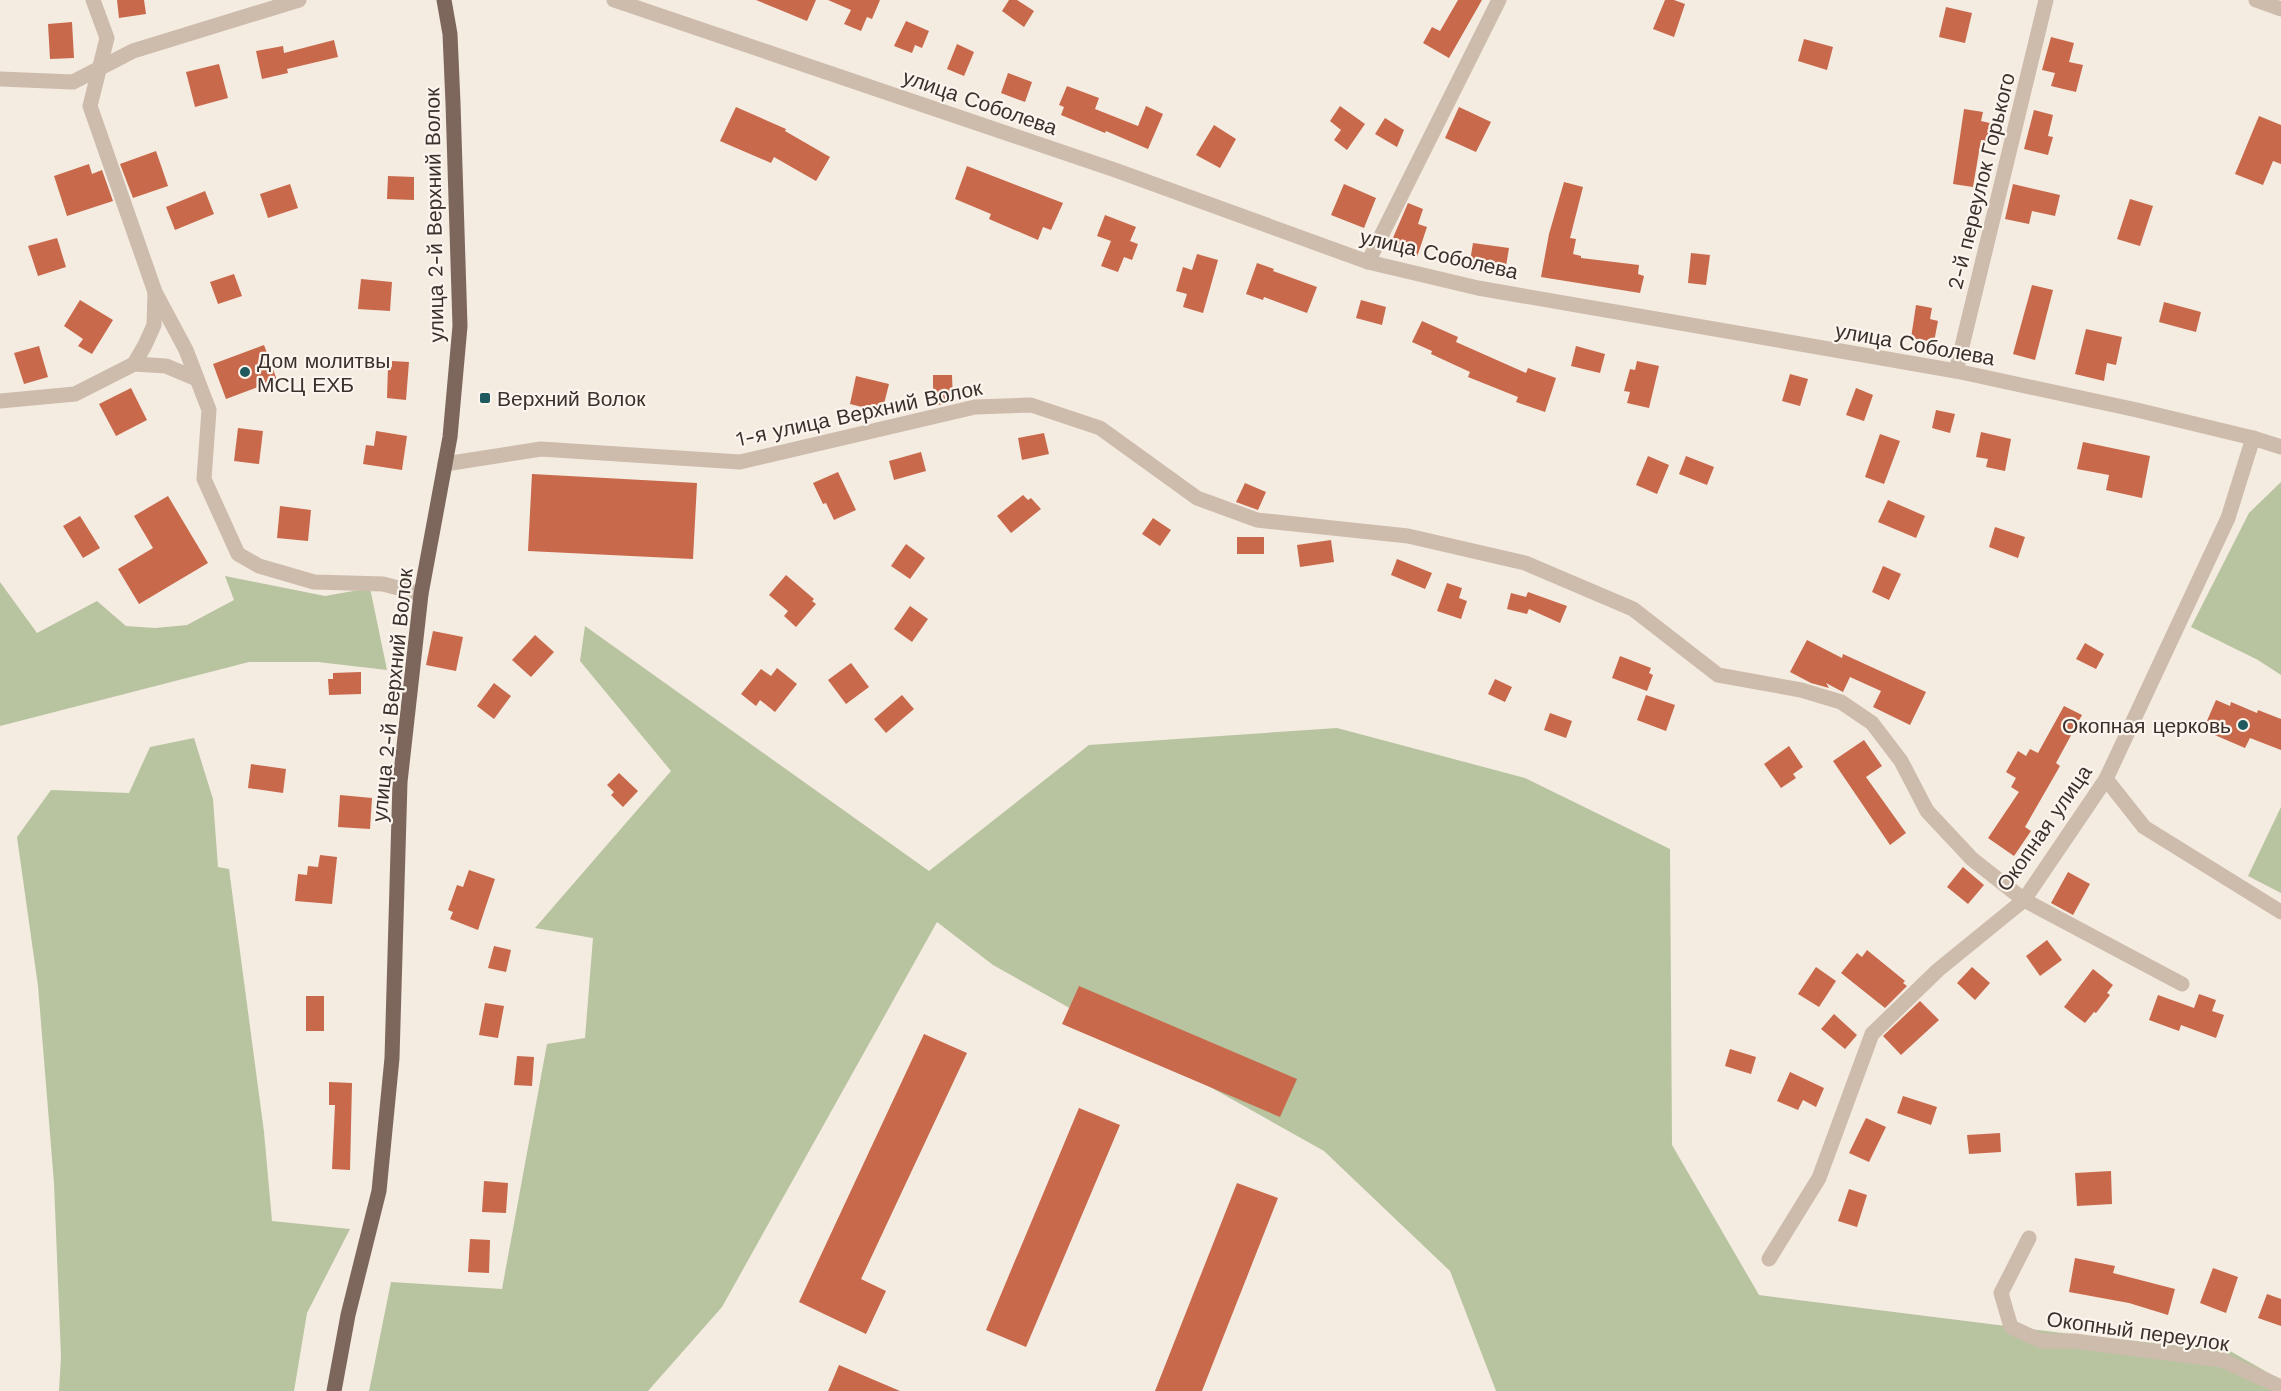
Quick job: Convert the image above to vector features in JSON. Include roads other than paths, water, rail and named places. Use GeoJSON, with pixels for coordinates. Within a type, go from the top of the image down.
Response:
{"type":"FeatureCollection","features":[{"type":"Feature","properties":{"kind":"main road","name":"улица 2-й Верхний Волок"},"geometry":{"type":"LineString","coordinates":[[334,1391],[348,1315],[379,1191],[392,1058],[400,782],[421,594],[450,437],[460,326],[450,34],[444,0]]}},
{"type":"Feature","properties":{"kind":"street"},"geometry":{"type":"LineString","coordinates":[[93,0],[107,38],[90,106],[155,292],[186,350],[209,410],[204,479],[238,554],[259,566],[314,582],[383,585],[421,594]]}},
{"type":"Feature","properties":{"kind":"street"},"geometry":{"type":"LineString","coordinates":[[0,79],[73,82],[133,51],[299,0]]}},
{"type":"Feature","properties":{"kind":"street","name":"улица Соболева"},"geometry":{"type":"LineString","coordinates":[[614,0],[1115,170],[1368,262],[1478,288],[1956,371],[2137,410],[2281,447]]}},
{"type":"Feature","properties":{"kind":"street"},"geometry":{"type":"LineString","coordinates":[[1368,262],[1499,0]]}},
{"type":"Feature","properties":{"kind":"street","name":"2-й переулок Горького"},"geometry":{"type":"LineString","coordinates":[[1956,371],[2046,0]]}},
{"type":"Feature","properties":{"kind":"street"},"geometry":{"type":"LineString","coordinates":[[2256,0],[2281,9]]}},
{"type":"Feature","properties":{"kind":"street"},"geometry":{"type":"LineString","coordinates":[[134,364],[146,345],[154,325],[155,292]]}},
{"type":"Feature","properties":{"kind":"street"},"geometry":{"type":"LineString","coordinates":[[0,400],[75,394],[134,364],[166,366],[196,379]]}},
{"type":"Feature","properties":{"kind":"street","name":"1-я улица Верхний Волок"},"geometry":{"type":"LineString","coordinates":[[445,464],[541,449],[740,462],[975,407],[1031,405],[1100,428],[1197,498],[1257,520],[1408,536],[1525,563],[1633,609],[1718,675],[1801,690],[1841,702],[1872,723],[1901,760],[1927,811],[1972,860],[2024,900]]}},
{"type":"Feature","properties":{"kind":"street","name":"Окопная улица"},"geometry":{"type":"LineString","coordinates":[[1769,1259],[1819,1178],[1872,1034],[1938,970],[2024,900],[2106,779],[2229,518],[2253,438]]}},
{"type":"Feature","properties":{"kind":"street"},"geometry":{"type":"LineString","coordinates":[[2106,779],[2144,827],[2281,912]]}},
{"type":"Feature","properties":{"kind":"street"},"geometry":{"type":"LineString","coordinates":[[2024,900],[2182,984]]}},
{"type":"Feature","properties":{"kind":"street","name":"Окопный переулок"},"geometry":{"type":"LineString","coordinates":[[2029,1238],[2001,1293],[2011,1327],[2041,1341],[2074,1341],[2222,1360],[2281,1387]]}},
{"type":"Feature","properties":{"kind":"place","name":"Дом молитвы МСЦ ЕХБ"},"geometry":{"type":"Point","coordinates":[245,372]}},
{"type":"Feature","properties":{"kind":"place","name":"Верхний Волок"},"geometry":{"type":"Point","coordinates":[485,398]}},
{"type":"Feature","properties":{"kind":"place","name":"Окопная церковь"},"geometry":{"type":"Point","coordinates":[2243,725]}}]}
